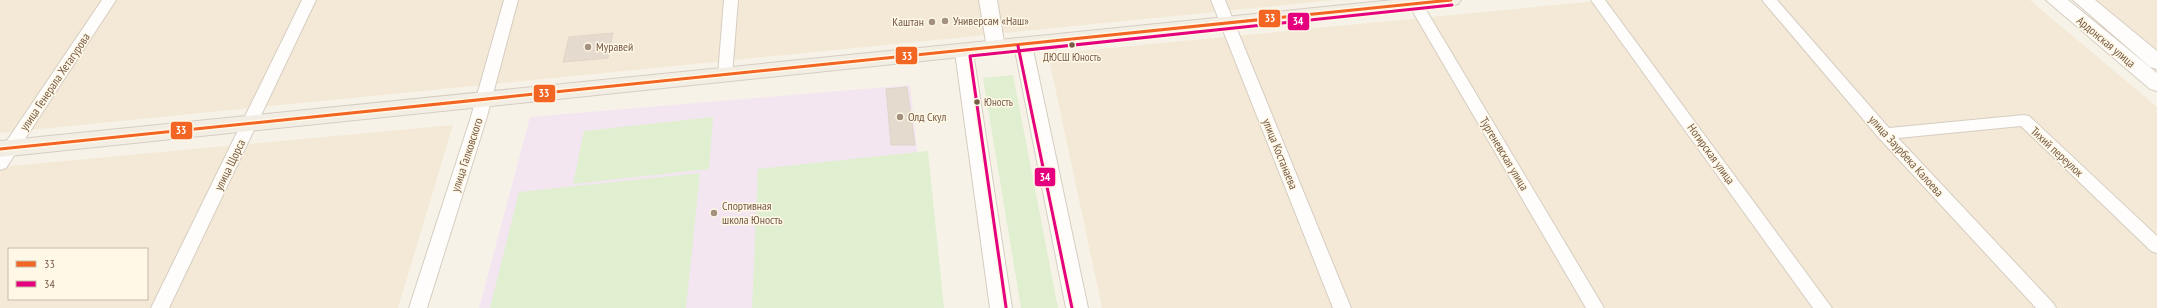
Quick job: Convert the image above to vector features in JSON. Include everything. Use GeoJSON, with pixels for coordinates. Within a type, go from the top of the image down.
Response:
{"type":"FeatureCollection","features":[{"type":"Feature","properties":{"kind":"main road"},"geometry":{"type":"LineString","coordinates":[[4,154],[250,124],[485,99],[964,52],[1414,2],[1450,0]]}},
{"type":"Feature","properties":{"kind":"main road","name":"Ардонская улица"},"geometry":{"type":"LineString","coordinates":[[2056,0],[2157,84]]}},
{"type":"Feature","properties":{"kind":"main road","name":"Ардонская улица"},"geometry":{"type":"LineString","coordinates":[[2083,0],[2157,62]]}},
{"type":"Feature","properties":{"kind":"street","name":"улица Генерала Хетагурова"},"geometry":{"type":"LineString","coordinates":[[4,154],[110,0]]}},
{"type":"Feature","properties":{"kind":"street","name":"улица Щорса"},"geometry":{"type":"LineString","coordinates":[[160,308],[309,0]]}},
{"type":"Feature","properties":{"kind":"street","name":"улица Галковского"},"geometry":{"type":"LineString","coordinates":[[418,308],[485,99],[512,0]]}},
{"type":"Feature","properties":{"kind":"street"},"geometry":{"type":"LineString","coordinates":[[725,75],[731,0]]}},
{"type":"Feature","properties":{"kind":"street"},"geometry":{"type":"LineString","coordinates":[[988,0],[996,48]]}},
{"type":"Feature","properties":{"kind":"street","name":"улица Костанаева"},"geometry":{"type":"LineString","coordinates":[[1218,0],[1342,308]]}},
{"type":"Feature","properties":{"kind":"street","name":"Ногирская улица"},"geometry":{"type":"LineString","coordinates":[[1598,0],[1823,308]]}},
{"type":"Feature","properties":{"kind":"street","name":"улица Заурбека Калоева"},"geometry":{"type":"LineString","coordinates":[[1769,0],[1885,134],[2047,308]]}},
{"type":"Feature","properties":{"kind":"street","name":"Тургеневская улица"},"geometry":{"type":"LineString","coordinates":[[1414,2],[1595,308]]}},
{"type":"Feature","properties":{"kind":"street"},"geometry":{"type":"LineString","coordinates":[[1023,45],[1077,308]]}},
{"type":"Feature","properties":{"kind":"street"},"geometry":{"type":"LineString","coordinates":[[964,52],[1001,308]]}},
{"type":"Feature","properties":{"kind":"street","name":"Тихий переулок"},"geometry":{"type":"LineString","coordinates":[[1885,134],[2024,120],[2157,246]]}},
{"type":"Feature","properties":{"kind":"shaded area"},"geometry":{"type":"Polygon","coordinates":[[[0,0],[1336,0],[0,133],[0,0]]]}},
{"type":"Feature","properties":{"kind":"shaded area"},"geometry":{"type":"Polygon","coordinates":[[[1608,0],[2030,0],[2157,107],[2157,308],[1102,308],[1048,54],[1608,0]]]}},
{"type":"Feature","properties":{"kind":"shaded area"},"geometry":{"type":"Polygon","coordinates":[[[2095,0],[2157,0],[2157,50],[2095,0]]]}},
{"type":"Feature","properties":{"kind":"shaded area","name":"Спортивная школа Юность"},"geometry":{"type":"Polygon","coordinates":[[[910,85],[934,308],[479,308],[530,117],[910,85]]]}},
{"type":"Feature","properties":{"kind":"shaded area"},"geometry":{"type":"Polygon","coordinates":[[[453,125],[398,308],[0,308],[0,167],[453,125]]]}},
{"type":"Feature","properties":{"kind":"green space"},"geometry":{"type":"Polygon","coordinates":[[[1013,75],[1058,308],[1021,308],[983,78],[1013,75]]]}},
{"type":"Feature","properties":{"kind":"green space"},"geometry":{"type":"Polygon","coordinates":[[[713,117],[709,169],[573,184],[584,131],[713,117]]]}},
{"type":"Feature","properties":{"kind":"green space"},"geometry":{"type":"Polygon","coordinates":[[[928,151],[944,308],[752,308],[758,169],[928,151]]]}},
{"type":"Feature","properties":{"kind":"green space"},"geometry":{"type":"Polygon","coordinates":[[[700,173],[686,308],[490,308],[519,192],[700,173]]]}},
{"type":"Feature","properties":{"kind":"building","name":"Муравей"},"geometry":{"type":"Polygon","coordinates":[[[613,33],[608,58],[563,62],[569,37],[613,33]]]}},
{"type":"Feature","properties":{"kind":"building","name":"Олд Скул"},"geometry":{"type":"Polygon","coordinates":[[[907,87],[915,145],[891,145],[886,89],[907,87]]]}},
{"type":"Feature","properties":{"kind":"transit line","name":"33"},"geometry":{"type":"LineString","coordinates":[[0,149],[1451,0]]}},
{"type":"Feature","properties":{"kind":"transit line","name":"34"},"geometry":{"type":"LineString","coordinates":[[1006,307],[970,56],[1452,5]]}},
{"type":"Feature","properties":{"kind":"transit line","name":"34"},"geometry":{"type":"LineString","coordinates":[[1018,46],[1072,308]]}},
{"type":"Feature","properties":{"kind":"place","name":"Универсам «Наш»"},"geometry":{"type":"Point","coordinates":[945,21]}},
{"type":"Feature","properties":{"kind":"place","name":"Каштан"},"geometry":{"type":"Point","coordinates":[932,22]}},
{"type":"Feature","properties":{"kind":"place","name":"ДЮСШ Юность"},"geometry":{"type":"Point","coordinates":[1072,45]}},
{"type":"Feature","properties":{"kind":"place","name":"Муравей"},"geometry":{"type":"Point","coordinates":[588,47]}},
{"type":"Feature","properties":{"kind":"place","name":"Юность"},"geometry":{"type":"Point","coordinates":[977,102]}},
{"type":"Feature","properties":{"kind":"place","name":"Олд Скул"},"geometry":{"type":"Point","coordinates":[900,117]}},
{"type":"Feature","properties":{"kind":"place","name":"Спортивная школа Юность"},"geometry":{"type":"Point","coordinates":[714,213]}}]}
